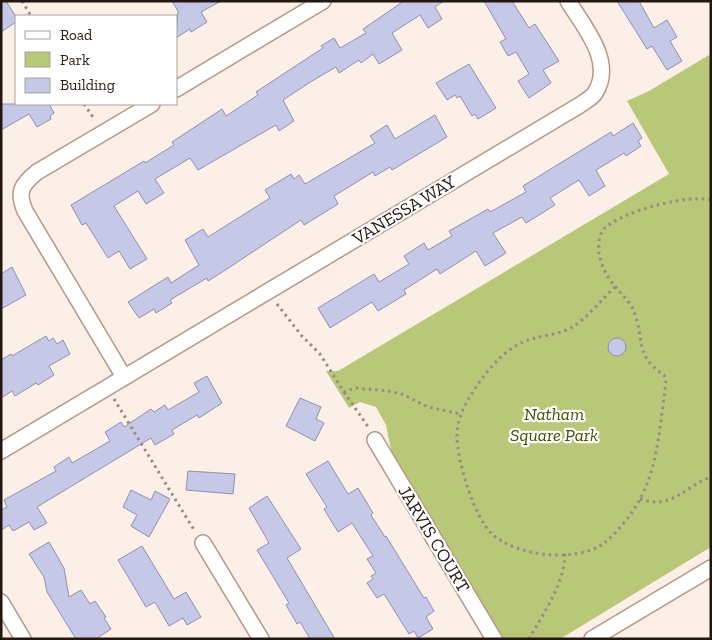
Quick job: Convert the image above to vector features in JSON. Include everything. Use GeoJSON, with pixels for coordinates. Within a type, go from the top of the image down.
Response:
{"type":"FeatureCollection","features":[{"type":"Feature","properties":{"kind":"street"},"geometry":{"type":"LineString","coordinates":[[178,88],[323,1]]}},
{"type":"Feature","properties":{"kind":"street","name":"VANESSA WAY"},"geometry":{"type":"LineString","coordinates":[[1,450],[580,105],[595,94],[602,78],[602,63],[596,47],[568,1]]}},
{"type":"Feature","properties":{"kind":"street"},"geometry":{"type":"LineString","coordinates":[[124,376],[25,211],[21,200],[21,189],[27,180],[37,172],[150,105]]}},
{"type":"Feature","properties":{"kind":"street","name":"JARVIS COURT"},"geometry":{"type":"LineString","coordinates":[[375,440],[494,639]]}},
{"type":"Feature","properties":{"kind":"street"},"geometry":{"type":"LineString","coordinates":[[203,543],[261,639]]}},
{"type":"Feature","properties":{"kind":"street"},"geometry":{"type":"LineString","coordinates":[[592,639],[711,568]]}},
{"type":"Feature","properties":{"kind":"street"},"geometry":{"type":"LineString","coordinates":[[1,602],[23,639]]}},
{"type":"Feature","properties":{"kind":"path"},"geometry":{"type":"LineString","coordinates":[[22,1],[30,15]]}},
{"type":"Feature","properties":{"kind":"path"},"geometry":{"type":"LineString","coordinates":[[615,286],[572,327],[523,342],[499,359],[479,382],[460,414],[457,436],[462,467],[471,498],[485,526],[500,540],[526,552],[565,554],[591,550],[602,544],[624,521],[640,499],[652,469],[666,384],[664,375],[655,369],[645,357],[634,311],[606,272],[599,255],[599,246],[604,229],[621,218],[641,210],[688,199],[702,198],[711,200]]}},
{"type":"Feature","properties":{"kind":"path"},"geometry":{"type":"LineString","coordinates":[[267,291],[300,334],[320,354],[366,422],[375,440]]}},
{"type":"Feature","properties":{"kind":"path"},"geometry":{"type":"LineString","coordinates":[[108,386],[112,397],[203,543]]}},
{"type":"Feature","properties":{"kind":"path"},"geometry":{"type":"LineString","coordinates":[[344,392],[355,388],[388,391],[402,394],[428,407],[460,414]]}},
{"type":"Feature","properties":{"kind":"path"},"geometry":{"type":"LineString","coordinates":[[640,499],[654,503],[667,501],[695,484],[711,477]]}},
{"type":"Feature","properties":{"kind":"path"},"geometry":{"type":"LineString","coordinates":[[529,639],[561,578],[565,554]]}},
{"type":"Feature","properties":{"kind":"green space","name":"Natham Square Park"},"geometry":{"type":"Polygon","coordinates":[[[709,55],[711,58],[711,547],[560,639],[502,639],[393,460],[386,425],[376,407],[360,402],[349,408],[326,371],[338,371],[669,174],[627,101],[649,91],[709,55]]]}},
{"type":"Feature","properties":{"kind":"building"},"geometry":{"type":"Polygon","coordinates":[[[1,1],[6,1],[15,15],[15,23],[1,32],[1,1]]]}},
{"type":"Feature","properties":{"kind":"building"},"geometry":{"type":"Polygon","coordinates":[[[172,1],[221,1],[201,12],[207,22],[191,32],[190,29],[178,37],[178,11],[172,1]]]}},
{"type":"Feature","properties":{"kind":"building"},"geometry":{"type":"Polygon","coordinates":[[[404,1],[444,1],[435,7],[442,19],[428,28],[420,15],[392,33],[402,50],[379,64],[373,54],[361,63],[359,60],[339,73],[336,67],[283,100],[294,121],[279,131],[276,125],[198,170],[190,158],[155,179],[164,193],[146,204],[138,191],[114,206],[147,259],[130,269],[119,251],[108,258],[86,223],[82,225],[71,205],[174,145],[172,142],[222,109],[226,116],[258,95],[256,92],[323,48],[321,46],[334,38],[340,48],[366,33],[363,29],[404,1]]]}},
{"type":"Feature","properties":{"kind":"building"},"geometry":{"type":"Polygon","coordinates":[[[484,1],[512,1],[529,28],[535,24],[559,61],[543,70],[551,83],[529,98],[518,81],[529,74],[516,52],[508,56],[500,42],[506,39],[484,1]]]}},
{"type":"Feature","properties":{"kind":"building"},"geometry":{"type":"Polygon","coordinates":[[[617,1],[639,1],[654,28],[667,20],[677,37],[670,41],[682,61],[667,70],[652,46],[647,49],[617,1]]]}},
{"type":"Feature","properties":{"kind":"building"},"geometry":{"type":"Polygon","coordinates":[[[469,64],[496,108],[478,119],[475,114],[472,116],[460,96],[457,98],[455,95],[447,100],[436,83],[469,64]]]}},
{"type":"Feature","properties":{"kind":"building"},"geometry":{"type":"Polygon","coordinates":[[[1,104],[50,105],[54,113],[50,116],[51,119],[37,127],[29,114],[1,130],[1,104]]]}},
{"type":"Feature","properties":{"kind":"building"},"geometry":{"type":"Polygon","coordinates":[[[435,115],[447,137],[392,170],[390,167],[375,176],[373,172],[334,196],[338,204],[304,225],[301,220],[208,281],[207,278],[170,300],[172,303],[156,313],[154,309],[139,318],[128,302],[168,277],[171,283],[199,265],[185,240],[203,229],[208,237],[270,198],[265,190],[291,174],[294,179],[299,175],[305,184],[375,143],[370,136],[387,125],[395,139],[435,115]]]}},
{"type":"Feature","properties":{"kind":"building"},"geometry":{"type":"Polygon","coordinates":[[[633,123],[642,138],[638,141],[641,146],[626,156],[624,153],[596,170],[605,186],[589,196],[579,180],[550,198],[555,205],[526,223],[522,217],[493,233],[506,253],[485,266],[476,251],[440,274],[437,269],[404,290],[406,294],[378,311],[372,302],[330,328],[318,308],[374,274],[379,282],[409,264],[404,256],[424,243],[428,250],[452,236],[449,231],[488,209],[490,212],[526,192],[523,186],[611,132],[613,136],[633,123]]]}},
{"type":"Feature","properties":{"kind":"building"},"geometry":{"type":"Polygon","coordinates":[[[12,267],[26,295],[1,309],[1,274],[12,267]]]}},
{"type":"Feature","properties":{"kind":"building"},"geometry":{"type":"Polygon","coordinates":[[[46,336],[49,341],[53,338],[57,344],[63,340],[70,354],[49,366],[54,375],[15,396],[12,391],[1,398],[1,360],[11,354],[12,356],[46,336]]]}},
{"type":"Feature","properties":{"kind":"building"},"geometry":{"type":"Polygon","coordinates":[[[613,338],[621,338],[626,343],[624,354],[613,356],[608,351],[608,343],[613,338]]]}},
{"type":"Feature","properties":{"kind":"building"},"geometry":{"type":"Polygon","coordinates":[[[207,376],[222,403],[199,418],[197,415],[172,430],[174,434],[155,445],[151,438],[37,507],[47,523],[34,530],[29,522],[13,531],[9,525],[1,530],[1,510],[7,507],[4,500],[56,471],[54,467],[69,457],[72,463],[110,441],[105,432],[121,422],[124,427],[151,409],[154,412],[165,405],[168,410],[199,392],[194,383],[207,376]]]}},
{"type":"Feature","properties":{"kind":"building"},"geometry":{"type":"Polygon","coordinates":[[[300,398],[321,407],[316,419],[324,423],[315,441],[286,426],[300,398]]]}},
{"type":"Feature","properties":{"kind":"building"},"geometry":{"type":"Polygon","coordinates":[[[328,461],[348,494],[358,488],[373,513],[371,515],[434,611],[426,617],[433,629],[418,638],[414,631],[409,634],[384,594],[377,598],[367,583],[373,579],[371,576],[376,573],[367,559],[373,556],[352,523],[338,532],[324,509],[327,507],[306,474],[328,461]]]}},
{"type":"Feature","properties":{"kind":"building"},"geometry":{"type":"Polygon","coordinates":[[[188,471],[235,474],[233,494],[186,490],[188,471]]]}},
{"type":"Feature","properties":{"kind":"building"},"geometry":{"type":"Polygon","coordinates":[[[131,490],[151,500],[155,491],[170,499],[149,537],[131,526],[137,515],[123,507],[131,490]]]}},
{"type":"Feature","properties":{"kind":"building"},"geometry":{"type":"Polygon","coordinates":[[[267,496],[301,549],[287,558],[335,639],[310,639],[300,622],[297,624],[286,605],[289,603],[257,550],[269,543],[249,508],[267,496]]]}},
{"type":"Feature","properties":{"kind":"building"},"geometry":{"type":"Polygon","coordinates":[[[49,542],[64,568],[69,597],[81,590],[90,604],[95,601],[106,617],[104,618],[111,629],[96,639],[76,639],[47,592],[44,577],[29,554],[49,542]]]}},
{"type":"Feature","properties":{"kind":"building"},"geometry":{"type":"Polygon","coordinates":[[[142,546],[174,599],[186,592],[201,617],[187,625],[183,618],[169,626],[155,602],[146,607],[118,560],[142,546]]]}}]}
